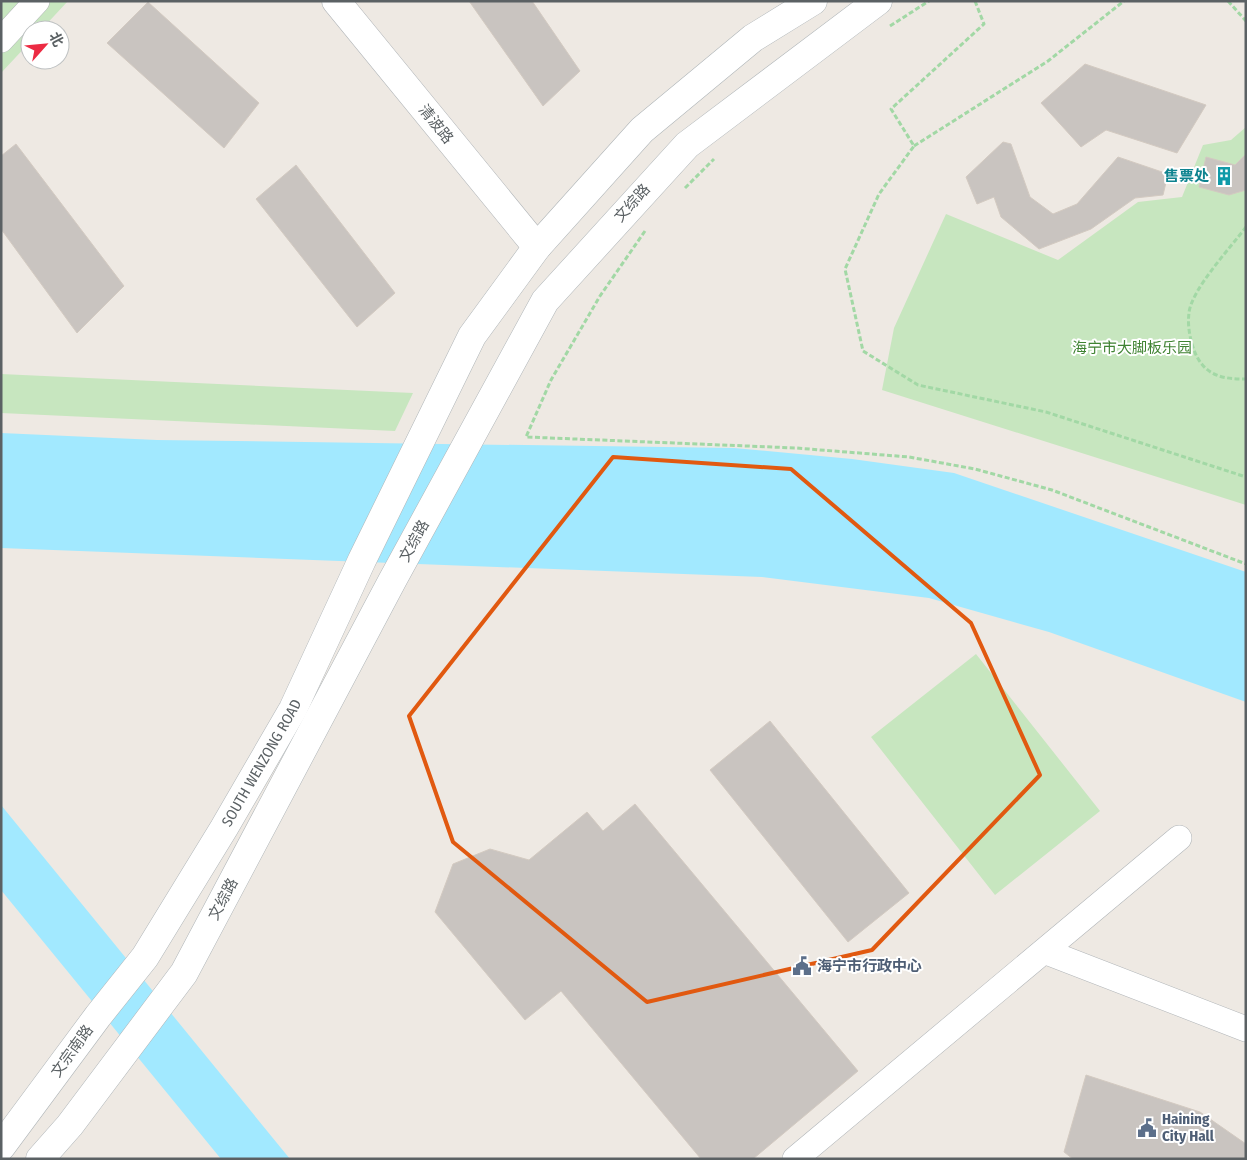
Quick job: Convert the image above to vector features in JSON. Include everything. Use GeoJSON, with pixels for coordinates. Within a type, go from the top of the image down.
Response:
{"type":"FeatureCollection","features":[{"type":"Feature","properties":{"kind":"main road","name":"清波路"},"geometry":{"type":"LineString","coordinates":[[336,1],[537,246]]}},
{"type":"Feature","properties":{"kind":"main road","name":"SOUTH WENZONG ROAD"},"geometry":{"type":"LineString","coordinates":[[145,957],[293,709],[362,560],[435,415],[472,336],[537,246],[642,130],[753,38],[813,1]]}},
{"type":"Feature","properties":{"kind":"main road","name":"文综路"},"geometry":{"type":"LineString","coordinates":[[40,1159],[70,1125],[184,974],[392,581],[545,301],[686,145],[878,1]]}},
{"type":"Feature","properties":{"kind":"main road","name":"文宗南路"},"geometry":{"type":"LineString","coordinates":[[1,1147],[98,1016],[145,957]]}},
{"type":"Feature","properties":{"kind":"street"},"geometry":{"type":"LineString","coordinates":[[1,40],[37,1]]}},
{"type":"Feature","properties":{"kind":"street"},"geometry":{"type":"LineString","coordinates":[[795,1159],[1179,838]]}},
{"type":"Feature","properties":{"kind":"street"},"geometry":{"type":"LineString","coordinates":[[1044,951],[1246,1029]]}},
{"type":"Feature","properties":{"kind":"path"},"geometry":{"type":"LineString","coordinates":[[889,27],[929,1]]}},
{"type":"Feature","properties":{"kind":"path"},"geometry":{"type":"LineString","coordinates":[[914,146],[891,109],[984,24],[975,1]]}},
{"type":"Feature","properties":{"kind":"path"},"geometry":{"type":"LineString","coordinates":[[1124,1],[1048,62],[914,146],[879,194],[845,270],[863,351],[918,385],[1046,412],[1246,477]]}},
{"type":"Feature","properties":{"kind":"path"},"geometry":{"type":"LineString","coordinates":[[1228,1],[1246,22]]}},
{"type":"Feature","properties":{"kind":"path"},"geometry":{"type":"LineString","coordinates":[[683,190],[715,158]]}},
{"type":"Feature","properties":{"kind":"path"},"geometry":{"type":"LineString","coordinates":[[1246,227],[1201,286],[1188,312],[1191,346],[1203,368],[1224,379],[1246,379]]}},
{"type":"Feature","properties":{"kind":"path"},"geometry":{"type":"LineString","coordinates":[[646,231],[600,296],[551,380],[526,437],[796,448],[909,457],[956,465],[1052,490],[1246,564]]}},
{"type":"Feature","properties":{"kind":"highlighted area"},"geometry":{"type":"Polygon","coordinates":[[[613,457],[791,469],[971,623],[1040,775],[872,950],[647,1002],[453,842],[409,716],[613,457]]]}},
{"type":"Feature","properties":{"kind":"green space"},"geometry":{"type":"Polygon","coordinates":[[[1,1],[68,1],[50,20],[20,20],[20,53],[1,73],[1,1]]]}},
{"type":"Feature","properties":{"kind":"green space","name":"海宁市大脚板乐园"},"geometry":{"type":"Polygon","coordinates":[[[1246,127],[1246,505],[882,390],[894,328],[946,214],[1058,260],[1138,202],[1182,197],[1203,145],[1231,140],[1246,127]]]}},
{"type":"Feature","properties":{"kind":"green space"},"geometry":{"type":"Polygon","coordinates":[[[1,374],[413,393],[395,431],[1,413],[1,374]]]}},
{"type":"Feature","properties":{"kind":"green space"},"geometry":{"type":"Polygon","coordinates":[[[976,654],[1100,811],[995,895],[871,737],[976,654]]]}},
{"type":"Feature","properties":{"kind":"water"},"geometry":{"type":"Polygon","coordinates":[[[1,433],[157,440],[734,448],[852,459],[954,473],[1246,572],[1246,702],[1049,632],[929,598],[762,577],[1,548],[1,433]]]}},
{"type":"Feature","properties":{"kind":"water"},"geometry":{"type":"Polygon","coordinates":[[[1,805],[290,1159],[221,1159],[1,890],[1,805]]]}},
{"type":"Feature","properties":{"kind":"building"},"geometry":{"type":"Polygon","coordinates":[[[469,1],[532,1],[580,71],[543,106],[469,1]]]}},
{"type":"Feature","properties":{"kind":"building"},"geometry":{"type":"Polygon","coordinates":[[[148,2],[259,103],[224,148],[107,43],[148,2]]]}},
{"type":"Feature","properties":{"kind":"building"},"geometry":{"type":"Polygon","coordinates":[[[1085,64],[1206,105],[1177,153],[1106,130],[1081,147],[1041,103],[1085,64]]]}},
{"type":"Feature","properties":{"kind":"building"},"geometry":{"type":"Polygon","coordinates":[[[1003,142],[1011,144],[1030,197],[1053,214],[1077,204],[1118,157],[1168,174],[1163,195],[1135,198],[1091,229],[1039,249],[1001,217],[994,197],[977,204],[966,177],[1003,142]]]}},
{"type":"Feature","properties":{"kind":"building"},"geometry":{"type":"Polygon","coordinates":[[[16,144],[124,286],[77,333],[1,229],[1,156],[16,144]]]}},
{"type":"Feature","properties":{"kind":"building","name":"售票处"},"geometry":{"type":"Polygon","coordinates":[[[1246,154],[1246,190],[1229,195],[1199,187],[1206,157],[1235,165],[1246,154]]]}},
{"type":"Feature","properties":{"kind":"building"},"geometry":{"type":"Polygon","coordinates":[[[296,165],[395,293],[357,327],[256,199],[296,165]]]}},
{"type":"Feature","properties":{"kind":"building"},"geometry":{"type":"Polygon","coordinates":[[[770,721],[909,893],[848,942],[710,770],[770,721]]]}},
{"type":"Feature","properties":{"kind":"building"},"geometry":{"type":"Polygon","coordinates":[[[635,804],[858,1071],[753,1159],[701,1159],[561,991],[525,1020],[435,912],[453,864],[490,849],[529,860],[587,812],[603,831],[635,804]]]}},
{"type":"Feature","properties":{"kind":"building","name":"Haining City Hall"},"geometry":{"type":"Polygon","coordinates":[[[1086,1075],[1200,1112],[1246,1144],[1246,1159],[1073,1159],[1064,1152],[1086,1075]]]}},
{"type":"Feature","properties":{"kind":"place","name":"售票处"},"geometry":{"type":"Point","coordinates":[1224,176]}},
{"type":"Feature","properties":{"kind":"place","name":"海宁市行政中心"},"geometry":{"type":"Point","coordinates":[802,966]}},
{"type":"Feature","properties":{"kind":"place","name":"Haining City Hall"},"geometry":{"type":"Point","coordinates":[1147,1128]}}]}
